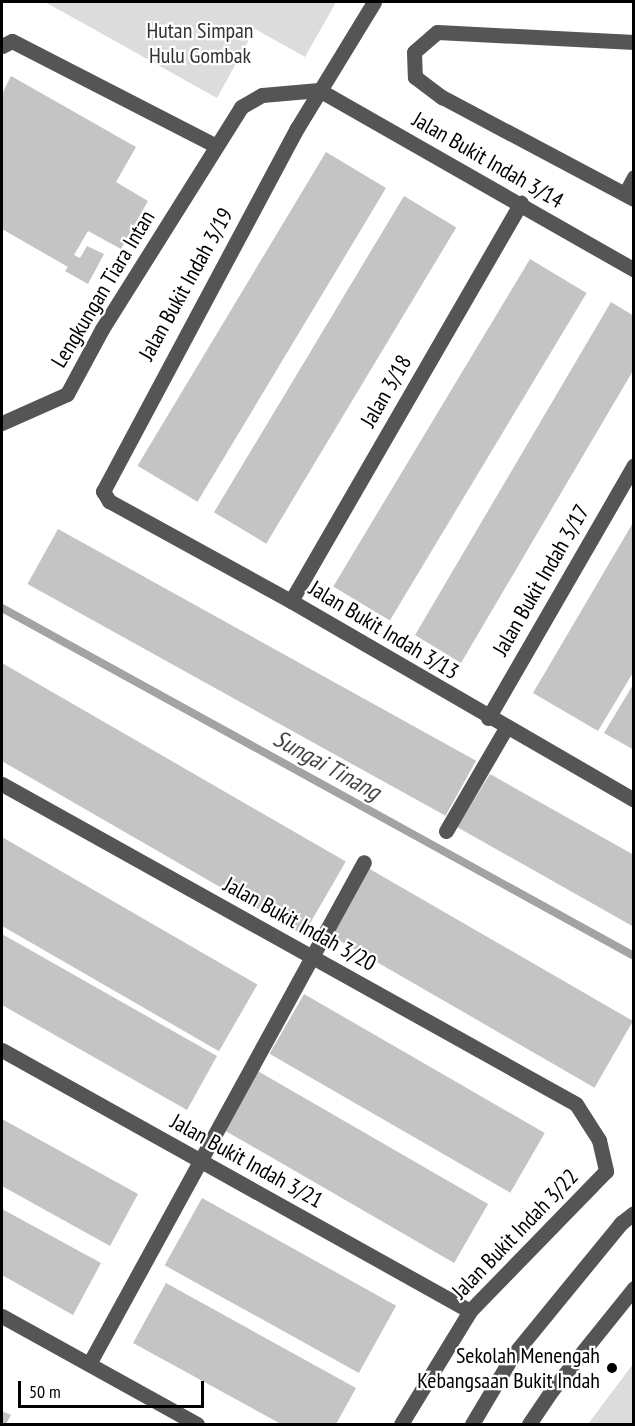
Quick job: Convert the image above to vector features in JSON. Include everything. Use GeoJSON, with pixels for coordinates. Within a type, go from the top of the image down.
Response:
{"type":"FeatureCollection","features":[{"type":"Feature","properties":{"kind":"street","name":"Jalan Bukit Indah 3/19"},"geometry":{"type":"LineString","coordinates":[[109,501],[103,490],[105,480],[319,90],[374,2]]}},
{"type":"Feature","properties":{"kind":"street"},"geometry":{"type":"LineString","coordinates":[[633,42],[437,32],[414,52],[415,77],[442,97],[629,197],[633,177]]}},
{"type":"Feature","properties":{"kind":"street"},"geometry":{"type":"LineString","coordinates":[[2,46],[12,41],[216,146]]}},
{"type":"Feature","properties":{"kind":"street","name":"Lengkungan Tiara Intan"},"geometry":{"type":"LineString","coordinates":[[2,423],[67,394],[102,329],[242,107],[262,95],[319,90]]}},
{"type":"Feature","properties":{"kind":"street","name":"Jalan Bukit Indah 3/14"},"geometry":{"type":"LineString","coordinates":[[319,90],[521,203],[633,270]]}},
{"type":"Feature","properties":{"kind":"street","name":"Jalan 3/18"},"geometry":{"type":"LineString","coordinates":[[291,601],[521,203]]}},
{"type":"Feature","properties":{"kind":"street","name":"Jalan Bukit Indah 3/17"},"geometry":{"type":"LineString","coordinates":[[489,718],[633,465]]}},
{"type":"Feature","properties":{"kind":"street","name":"Jalan Bukit Indah 3/13"},"geometry":{"type":"LineString","coordinates":[[109,501],[291,601],[633,800]]}},
{"type":"Feature","properties":{"kind":"street"},"geometry":{"type":"LineString","coordinates":[[446,831],[506,728]]}},
{"type":"Feature","properties":{"kind":"street","name":"Jalan Bukit Indah 3/20"},"geometry":{"type":"LineString","coordinates":[[2,784],[576,1104]]}},
{"type":"Feature","properties":{"kind":"street"},"geometry":{"type":"LineString","coordinates":[[89,1365],[364,862]]}},
{"type":"Feature","properties":{"kind":"street","name":"Jalan Bukit Indah 3/21"},"geometry":{"type":"LineString","coordinates":[[2,1050],[470,1311]]}},
{"type":"Feature","properties":{"kind":"street","name":"Jalan Bukit Indah 3/22"},"geometry":{"type":"LineString","coordinates":[[401,1425],[470,1311],[606,1171],[599,1140],[576,1104]]}},
{"type":"Feature","properties":{"kind":"street"},"geometry":{"type":"LineString","coordinates":[[472,1425],[513,1354],[621,1223],[633,1213]]}},
{"type":"Feature","properties":{"kind":"street"},"geometry":{"type":"LineString","coordinates":[[529,1425],[552,1390],[633,1288]]}},
{"type":"Feature","properties":{"kind":"street"},"geometry":{"type":"LineString","coordinates":[[2,1316],[197,1425]]}},
{"type":"Feature","properties":{"kind":"green space","name":"Hutan Simpan Hulu Gombak"},"geometry":{"type":"Polygon","coordinates":[[[45,2],[336,2],[305,57],[255,29],[217,98],[45,2]]]}},
{"type":"Feature","properties":{"kind":"green space"},"geometry":{"type":"Polygon","coordinates":[[[633,1364],[633,1424],[588,1424],[633,1364]]]}},
{"type":"Feature","properties":{"kind":"building"},"geometry":{"type":"Polygon","coordinates":[[[11,76],[136,147],[116,182],[148,201],[121,249],[88,231],[74,255],[80,258],[87,246],[104,254],[88,284],[65,271],[68,267],[2,229],[2,94],[11,76]]]}},
{"type":"Feature","properties":{"kind":"building"},"geometry":{"type":"Polygon","coordinates":[[[326,152],[386,188],[197,502],[137,466],[326,152]]]}},
{"type":"Feature","properties":{"kind":"building"},"geometry":{"type":"Polygon","coordinates":[[[404,196],[456,227],[266,544],[214,512],[404,196]]]}},
{"type":"Feature","properties":{"kind":"building"},"geometry":{"type":"Polygon","coordinates":[[[530,259],[587,293],[390,620],[333,586],[530,259]]]}},
{"type":"Feature","properties":{"kind":"building"},"geometry":{"type":"Polygon","coordinates":[[[611,302],[634,316],[634,369],[461,663],[415,635],[611,302]]]}},
{"type":"Feature","properties":{"kind":"building"},"geometry":{"type":"Polygon","coordinates":[[[634,521],[634,671],[598,731],[533,693],[634,521]]]}},
{"type":"Feature","properties":{"kind":"building"},"geometry":{"type":"Polygon","coordinates":[[[58,529],[476,761],[446,816],[27,584],[58,529]]]}},
{"type":"Feature","properties":{"kind":"building"},"geometry":{"type":"Polygon","coordinates":[[[2,663],[346,862],[303,935],[2,761],[2,663]]]}},
{"type":"Feature","properties":{"kind":"building"},"geometry":{"type":"Polygon","coordinates":[[[634,683],[634,750],[604,733],[634,683]]]}},
{"type":"Feature","properties":{"kind":"building"},"geometry":{"type":"Polygon","coordinates":[[[490,774],[634,855],[634,927],[457,827],[490,774]]]}},
{"type":"Feature","properties":{"kind":"building"},"geometry":{"type":"Polygon","coordinates":[[[2,837],[257,984],[219,1051],[2,926],[2,837]]]}},
{"type":"Feature","properties":{"kind":"building"},"geometry":{"type":"Polygon","coordinates":[[[368,868],[633,1021],[595,1088],[330,935],[368,868]]]}},
{"type":"Feature","properties":{"kind":"building"},"geometry":{"type":"Polygon","coordinates":[[[2,934],[217,1056],[187,1110],[2,1005],[2,934]]]}},
{"type":"Feature","properties":{"kind":"building"},"geometry":{"type":"Polygon","coordinates":[[[304,994],[545,1133],[510,1193],[270,1054],[304,994]]]}},
{"type":"Feature","properties":{"kind":"building"},"geometry":{"type":"Polygon","coordinates":[[[256,1070],[488,1204],[454,1263],[222,1129],[256,1070]]]}},
{"type":"Feature","properties":{"kind":"building"},"geometry":{"type":"Polygon","coordinates":[[[2,1119],[138,1194],[110,1246],[2,1186],[2,1119]]]}},
{"type":"Feature","properties":{"kind":"building"},"geometry":{"type":"Polygon","coordinates":[[[202,1198],[396,1306],[359,1373],[165,1265],[202,1198]]]}},
{"type":"Feature","properties":{"kind":"building"},"geometry":{"type":"Polygon","coordinates":[[[2,1209],[101,1263],[73,1315],[2,1275],[2,1209]]]}},
{"type":"Feature","properties":{"kind":"building"},"geometry":{"type":"Polygon","coordinates":[[[166,1283],[356,1388],[336,1424],[281,1424],[133,1343],[166,1283]]]}},
{"type":"Feature","properties":{"kind":"building"},"geometry":{"type":"Polygon","coordinates":[[[2,1411],[11,1415],[6,1424],[2,1424],[2,1411]]]}},
{"type":"Feature","properties":{"kind":"waterway","name":"Sungai Tinang"},"geometry":{"type":"LineString","coordinates":[[2,608],[634,956]]}},
{"type":"Feature","properties":{"kind":"place","name":"Sekolah Menengah Kebangsaan Bukit Indah"},"geometry":{"type":"Point","coordinates":[612,1368]}}]}
